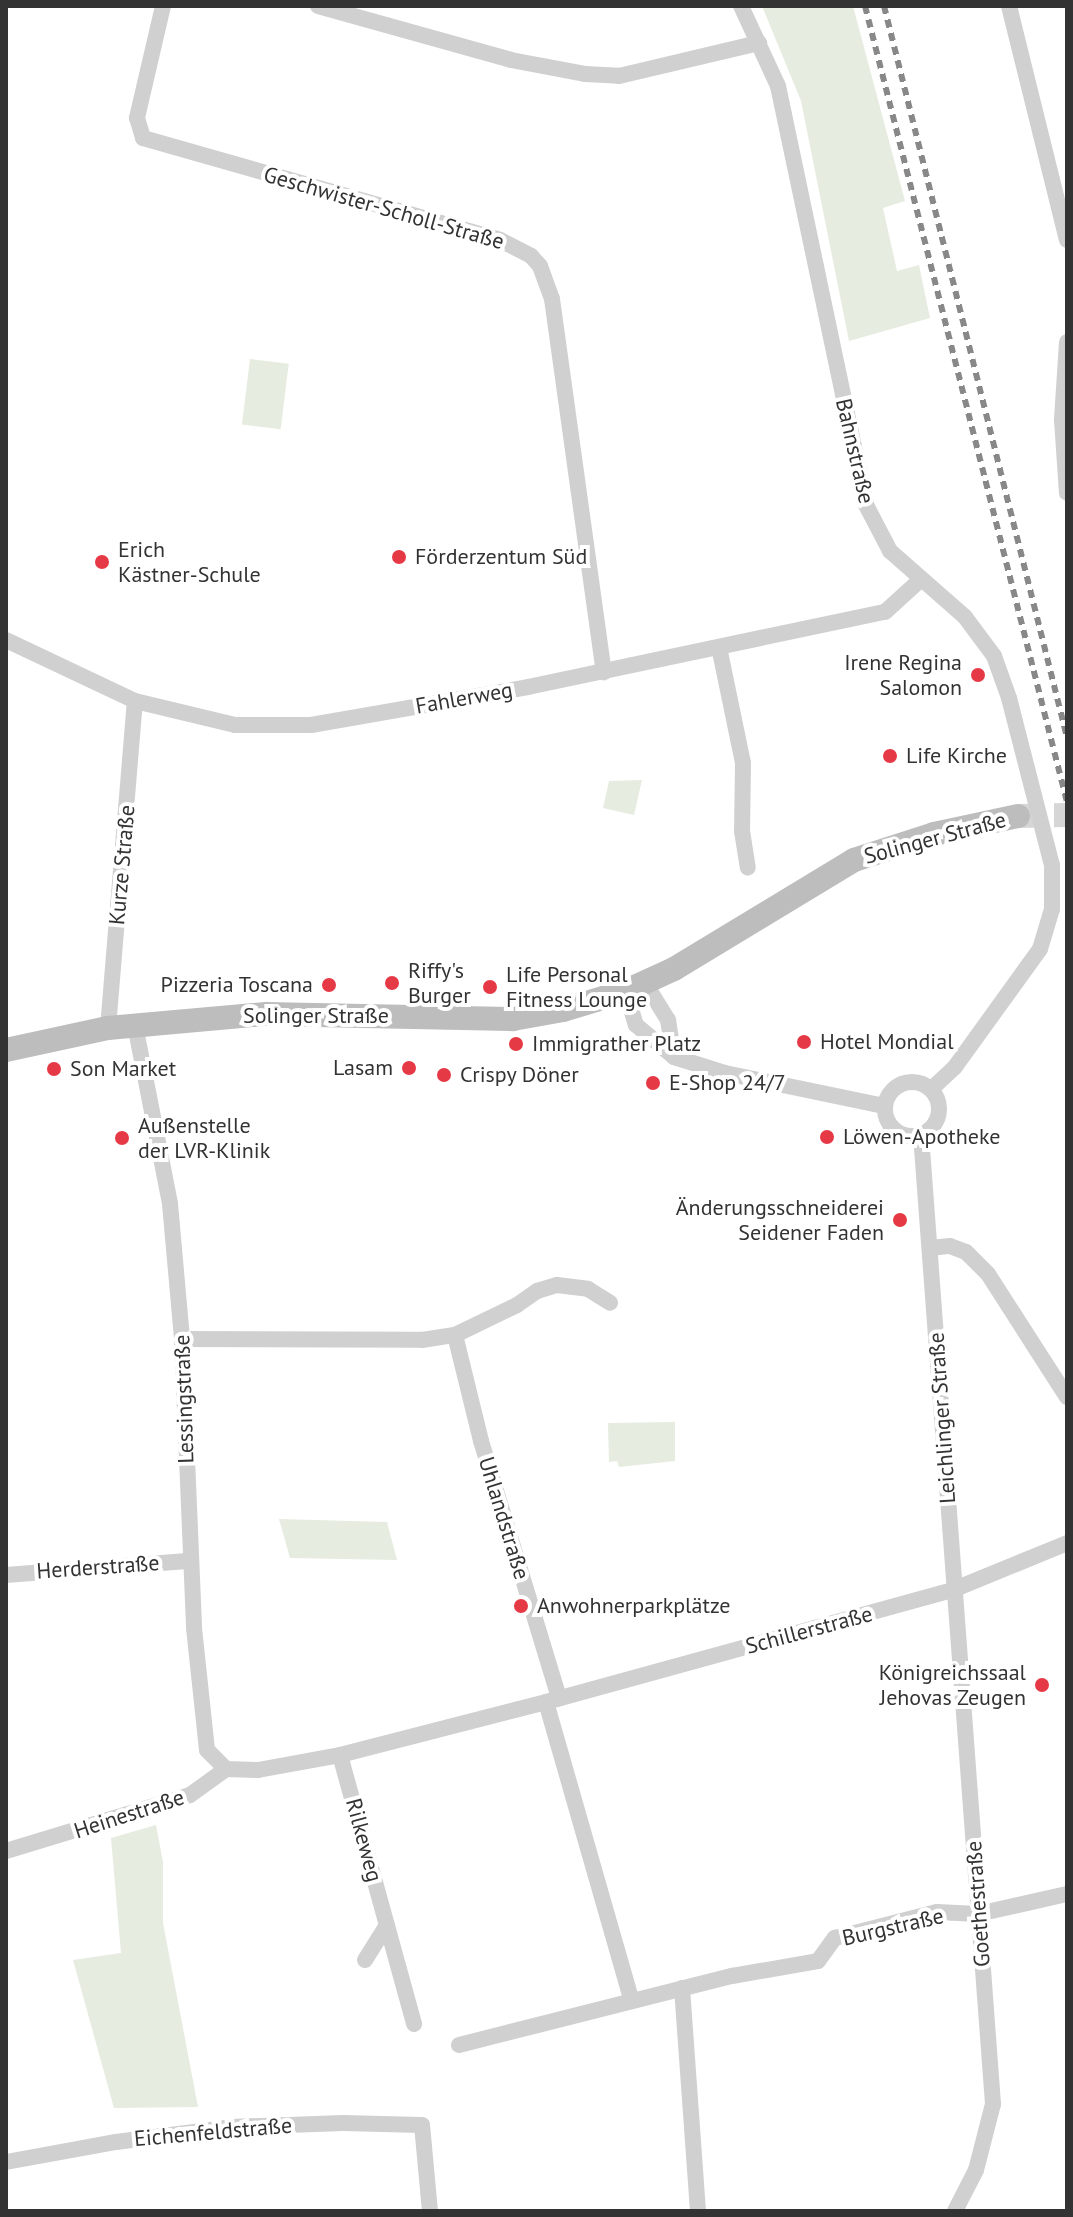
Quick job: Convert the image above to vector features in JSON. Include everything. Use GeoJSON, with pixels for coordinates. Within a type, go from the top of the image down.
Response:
{"type":"FeatureCollection","features":[{"type":"Feature","properties":{"kind":"main road","name":"Solinger Straße"},"geometry":{"type":"LineString","coordinates":[[6,1050],[108,1028],[266,1014],[513,1019],[563,1010],[635,987],[854,860],[934,834],[1018,816]]}},
{"type":"Feature","properties":{"kind":"street","name":"Geschwister-Scholl-Straße"},"geometry":{"type":"LineString","coordinates":[[163,6],[137,118],[143,138],[500,240],[531,256],[540,266],[552,299],[604,672]]}},
{"type":"Feature","properties":{"kind":"street"},"geometry":{"type":"LineString","coordinates":[[318,6],[511,60],[585,74],[619,76],[759,43]]}},
{"type":"Feature","properties":{"kind":"street","name":"Bahnstraße"},"geometry":{"type":"LineString","coordinates":[[741,6],[778,86],[866,505],[890,551],[965,617],[994,656],[1009,698],[1050,852],[1055,887],[1040,949],[955,1067],[931,1089]]}},
{"type":"Feature","properties":{"kind":"street"},"geometry":{"type":"LineString","coordinates":[[1009,6],[1067,240]]}},
{"type":"Feature","properties":{"kind":"street"},"geometry":{"type":"LineString","coordinates":[[1067,342],[1062,420],[1067,493]]}},
{"type":"Feature","properties":{"kind":"street","name":"Fahlerweg"},"geometry":{"type":"LineString","coordinates":[[6,640],[135,701],[235,725],[311,725],[604,672],[885,612],[920,580]]}},
{"type":"Feature","properties":{"kind":"street"},"geometry":{"type":"LineString","coordinates":[[719,647],[743,763],[742,831],[748,868]]}},
{"type":"Feature","properties":{"kind":"street","name":"Kurze Straße"},"geometry":{"type":"LineString","coordinates":[[108,1028],[135,701]]}},
{"type":"Feature","properties":{"kind":"street"},"geometry":{"type":"LineString","coordinates":[[635,987],[636,1025],[674,1057],[725,1073],[885,1106]]}},
{"type":"Feature","properties":{"kind":"street"},"geometry":{"type":"LineString","coordinates":[[635,987],[668,1020],[674,1057]]}},
{"type":"Feature","properties":{"kind":"street","name":"Lessingstraße"},"geometry":{"type":"LineString","coordinates":[[135,1025],[170,1204],[182,1339],[190,1561],[207,1750],[226,1769]]}},
{"type":"Feature","properties":{"kind":"street"},"geometry":{"type":"LineString","coordinates":[[907,1083],[931,1089],[939,1105],[939,1115],[930,1131],[921,1135],[903,1135],[895,1130],[889,1123],[885,1106],[892,1090],[907,1083]]}},
{"type":"Feature","properties":{"kind":"street","name":"Leichlinger Straße"},"geometry":{"type":"LineString","coordinates":[[921,1135],[955,1589]]}},
{"type":"Feature","properties":{"kind":"street"},"geometry":{"type":"LineString","coordinates":[[930,1248],[950,1246],[966,1252],[988,1274],[1067,1397]]}},
{"type":"Feature","properties":{"kind":"street"},"geometry":{"type":"LineString","coordinates":[[182,1339],[422,1340],[455,1335],[517,1305],[537,1291],[557,1285],[588,1289],[610,1303]]}},
{"type":"Feature","properties":{"kind":"street","name":"Uhlandstraße"},"geometry":{"type":"LineString","coordinates":[[455,1335],[552,1700]]}},
{"type":"Feature","properties":{"kind":"street","name":"Schillerstraße"},"geometry":{"type":"LineString","coordinates":[[340,1755],[955,1589],[1067,1543]]}},
{"type":"Feature","properties":{"kind":"street","name":"Herderstraße"},"geometry":{"type":"LineString","coordinates":[[6,1575],[190,1561]]}},
{"type":"Feature","properties":{"kind":"street","name":"Goethestraße"},"geometry":{"type":"LineString","coordinates":[[955,1589],[993,2104],[976,2170],[955,2211]]}},
{"type":"Feature","properties":{"kind":"street"},"geometry":{"type":"LineString","coordinates":[[552,1700],[632,2001]]}},
{"type":"Feature","properties":{"kind":"street"},"geometry":{"type":"LineString","coordinates":[[226,1769],[258,1770],[340,1755]]}},
{"type":"Feature","properties":{"kind":"street","name":"Rilkeweg"},"geometry":{"type":"LineString","coordinates":[[340,1755],[414,2024]]}},
{"type":"Feature","properties":{"kind":"street","name":"Heinestraße"},"geometry":{"type":"LineString","coordinates":[[6,1851],[190,1795],[226,1769]]}},
{"type":"Feature","properties":{"kind":"street","name":"Burgstraße"},"geometry":{"type":"LineString","coordinates":[[459,2045],[682,1988],[818,1961],[835,1938],[937,1912],[978,1914],[1067,1894]]}},
{"type":"Feature","properties":{"kind":"street"},"geometry":{"type":"LineString","coordinates":[[365,1960],[387,1925]]}},
{"type":"Feature","properties":{"kind":"street"},"geometry":{"type":"LineString","coordinates":[[682,1988],[698,2211]]}},
{"type":"Feature","properties":{"kind":"street","name":"Eichenfeldstraße"},"geometry":{"type":"LineString","coordinates":[[6,2162],[116,2142],[231,2127],[422,2125],[430,2211]]}},
{"type":"Feature","properties":{"kind":"shaded area"},"geometry":{"type":"Polygon","coordinates":[[[762,6],[853,6],[905,201],[883,208],[897,271],[919,265],[930,318],[849,341],[801,101],[762,6]]]}},
{"type":"Feature","properties":{"kind":"shaded area"},"geometry":{"type":"Polygon","coordinates":[[[250,359],[289,364],[281,429],[242,425],[250,359]]]}},
{"type":"Feature","properties":{"kind":"shaded area"},"geometry":{"type":"Polygon","coordinates":[[[642,780],[634,815],[603,808],[609,781],[642,780]]]}},
{"type":"Feature","properties":{"kind":"shaded area"},"geometry":{"type":"Polygon","coordinates":[[[675,1422],[675,1461],[619,1467],[617,1461],[609,1462],[608,1423],[675,1422]]]}},
{"type":"Feature","properties":{"kind":"shaded area"},"geometry":{"type":"Polygon","coordinates":[[[279,1519],[387,1522],[397,1560],[290,1558],[279,1519]]]}},
{"type":"Feature","properties":{"kind":"shaded area"},"geometry":{"type":"Polygon","coordinates":[[[156,1825],[163,1862],[163,1923],[198,2107],[114,2108],[73,1960],[121,1953],[111,1838],[156,1825]]]}},
{"type":"Feature","properties":{"kind":"tunnel"},"geometry":{"type":"LineString","coordinates":[[1018,816],[1067,815]]}},
{"type":"Feature","properties":{"kind":"railway"},"geometry":{"type":"LineString","coordinates":[[865,6],[1067,802]]}},
{"type":"Feature","properties":{"kind":"railway"},"geometry":{"type":"LineString","coordinates":[[884,6],[1067,737]]}},
{"type":"Feature","properties":{"kind":"place","name":"Förderzentum Süd"},"geometry":{"type":"Point","coordinates":[399,557]}},
{"type":"Feature","properties":{"kind":"place","name":"Erich Kästner-Schule"},"geometry":{"type":"Point","coordinates":[102,562]}},
{"type":"Feature","properties":{"kind":"place","name":"Irene Regina Salomon"},"geometry":{"type":"Point","coordinates":[978,675]}},
{"type":"Feature","properties":{"kind":"place","name":"Life Kirche"},"geometry":{"type":"Point","coordinates":[890,756]}},
{"type":"Feature","properties":{"kind":"place","name":"Riffy's Burger"},"geometry":{"type":"Point","coordinates":[392,983]}},
{"type":"Feature","properties":{"kind":"place","name":"Pizzeria Toscana"},"geometry":{"type":"Point","coordinates":[329,985]}},
{"type":"Feature","properties":{"kind":"place","name":"Life Personal Fitness Lounge"},"geometry":{"type":"Point","coordinates":[490,987]}},
{"type":"Feature","properties":{"kind":"place","name":"Hotel Mondial"},"geometry":{"type":"Point","coordinates":[804,1042]}},
{"type":"Feature","properties":{"kind":"place","name":"Immigrather Platz"},"geometry":{"type":"Point","coordinates":[516,1044]}},
{"type":"Feature","properties":{"kind":"place","name":"Lasam"},"geometry":{"type":"Point","coordinates":[409,1068]}},
{"type":"Feature","properties":{"kind":"place","name":"Son Market"},"geometry":{"type":"Point","coordinates":[54,1069]}},
{"type":"Feature","properties":{"kind":"place","name":"Crispy Döner"},"geometry":{"type":"Point","coordinates":[444,1075]}},
{"type":"Feature","properties":{"kind":"place","name":"E-Shop 24/7"},"geometry":{"type":"Point","coordinates":[653,1083]}},
{"type":"Feature","properties":{"kind":"place","name":"Löwen-Apotheke"},"geometry":{"type":"Point","coordinates":[827,1137]}},
{"type":"Feature","properties":{"kind":"place","name":"Außenstelle der LVR-Klinik"},"geometry":{"type":"Point","coordinates":[122,1138]}},
{"type":"Feature","properties":{"kind":"place","name":"Änderungsschneiderei Seidener Faden"},"geometry":{"type":"Point","coordinates":[900,1220]}},
{"type":"Feature","properties":{"kind":"place","name":"Anwohnerparkplätze"},"geometry":{"type":"Point","coordinates":[521,1606]}},
{"type":"Feature","properties":{"kind":"place","name":"Königreichssaal Jehovas Zeugen"},"geometry":{"type":"Point","coordinates":[1042,1685]}}]}
